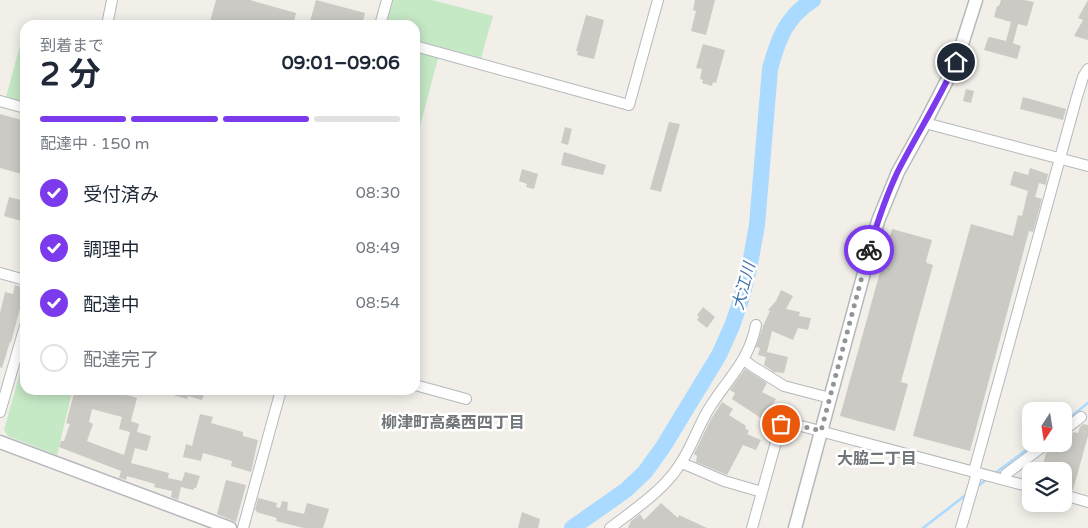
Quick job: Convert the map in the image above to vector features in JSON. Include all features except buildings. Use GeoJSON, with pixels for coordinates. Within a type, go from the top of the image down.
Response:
{"type":"FeatureCollection","features":[{"type":"Feature","properties":{"kind":"street"},"geometry":{"type":"LineString","coordinates":[[108,20],[112,0]]}},
{"type":"Feature","properties":{"kind":"street"},"geometry":{"type":"LineString","coordinates":[[381,20],[387,0]]}},
{"type":"Feature","properties":{"kind":"street"},"geometry":{"type":"LineString","coordinates":[[420,47],[629,104],[658,0]]}},
{"type":"Feature","properties":{"kind":"street"},"geometry":{"type":"LineString","coordinates":[[795,528],[878,221],[898,172],[926,123],[956,62],[976,0]]}},
{"type":"Feature","properties":{"kind":"street"},"geometry":{"type":"LineString","coordinates":[[961,528],[1059,159],[1083,77],[1088,69]]}},
{"type":"Feature","properties":{"kind":"street"},"geometry":{"type":"LineString","coordinates":[[0,101],[20,107]]}},
{"type":"Feature","properties":{"kind":"street"},"geometry":{"type":"LineString","coordinates":[[926,123],[1088,166]]}},
{"type":"Feature","properties":{"kind":"street"},"geometry":{"type":"LineString","coordinates":[[0,273],[20,279]]}},
{"type":"Feature","properties":{"kind":"street"},"geometry":{"type":"LineString","coordinates":[[610,528],[657,490],[682,463],[710,407],[744,360],[753,342],[756,325]]}},
{"type":"Feature","properties":{"kind":"street"},"geometry":{"type":"LineString","coordinates":[[0,412],[20,343]]}},
{"type":"Feature","properties":{"kind":"street"},"geometry":{"type":"LineString","coordinates":[[744,360],[784,386],[830,398]]}},
{"type":"Feature","properties":{"kind":"street"},"geometry":{"type":"LineString","coordinates":[[420,386],[466,399]]}},
{"type":"Feature","properties":{"kind":"street"},"geometry":{"type":"LineString","coordinates":[[243,528],[280,395]]}},
{"type":"Feature","properties":{"kind":"street"},"geometry":{"type":"LineString","coordinates":[[1072,424],[1081,417]]}},
{"type":"Feature","properties":{"kind":"street"},"geometry":{"type":"LineString","coordinates":[[752,528],[781,424],[786,422],[1022,485]]}},
{"type":"Feature","properties":{"kind":"street"},"geometry":{"type":"LineString","coordinates":[[0,442],[230,528]]}},
{"type":"Feature","properties":{"kind":"street"},"geometry":{"type":"LineString","coordinates":[[1004,480],[1006,474],[1035,452]]}},
{"type":"Feature","properties":{"kind":"street"},"geometry":{"type":"LineString","coordinates":[[682,463],[724,481],[762,492]]}},
{"type":"Feature","properties":{"kind":"street"},"geometry":{"type":"LineString","coordinates":[[1072,498],[1088,502]]}},
{"type":"Feature","properties":{"kind":"green space"},"geometry":{"type":"Polygon","coordinates":[[[393,0],[432,0],[493,16],[481,58],[420,41],[420,20],[387,20],[393,0]]]}},
{"type":"Feature","properties":{"kind":"green space"},"geometry":{"type":"Polygon","coordinates":[[[20,45],[20,101],[6,97],[20,45]]]}},
{"type":"Feature","properties":{"kind":"green space"},"geometry":{"type":"Polygon","coordinates":[[[420,50],[439,55],[420,126],[420,50]]]}},
{"type":"Feature","properties":{"kind":"green space"},"geometry":{"type":"Polygon","coordinates":[[[20,373],[20,395],[71,395],[57,455],[8,436],[4,430],[20,373]]]}},
{"type":"Feature","properties":{"kind":"waterway","name":"大江川"},"geometry":{"type":"LineString","coordinates":[[572,528],[626,490],[645,472],[663,447],[719,355],[742,297],[757,225],[770,69],[784,30],[796,14],[813,0]]}},
{"type":"Feature","properties":{"kind":"waterway"},"geometry":{"type":"LineString","coordinates":[[1072,416],[1088,403]]}},
{"type":"Feature","properties":{"kind":"waterway"},"geometry":{"type":"LineString","coordinates":[[994,474],[1023,452]]}},
{"type":"Feature","properties":{"kind":"waterway"},"geometry":{"type":"LineString","coordinates":[[976,488],[987,479]]}},
{"type":"Feature","properties":{"kind":"waterway"},"geometry":{"type":"LineString","coordinates":[[923,528],[967,494]]}},
{"type":"Feature","properties":{"kind":"way so far"},"geometry":{"type":"LineString","coordinates":[[781,424],[786,422],[821,431],[869,250]]}},
{"type":"Feature","properties":{"kind":"district","name":"柳津町高桑西四丁目"},"geometry":{"type":"Point","coordinates":[453,422]}},
{"type":"Feature","properties":{"kind":"district","name":"大脇二丁目"},"geometry":{"type":"Point","coordinates":[877,458]}},
{"type":"Feature","properties":{"kind":"route"},"geometry":{"type":"LineString","coordinates":[[869,250],[878,221],[898,172],[926,123],[956,62]]}}]}
